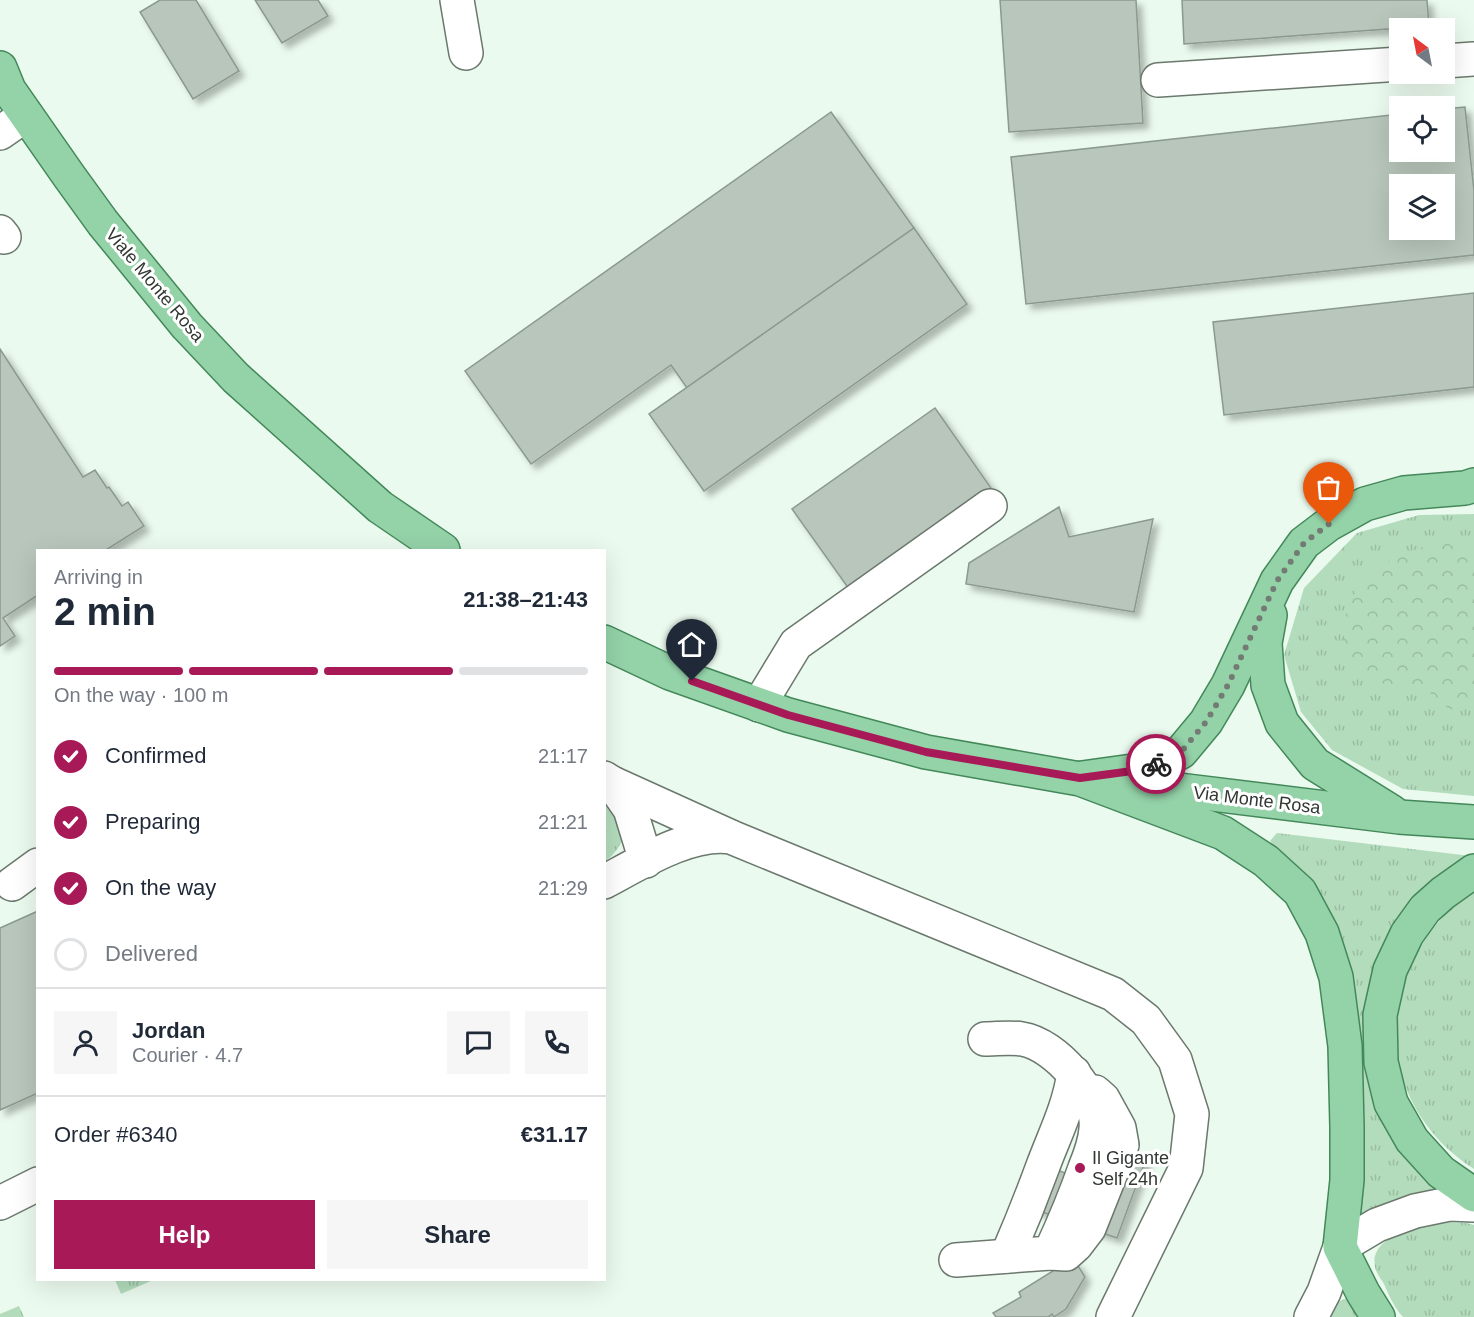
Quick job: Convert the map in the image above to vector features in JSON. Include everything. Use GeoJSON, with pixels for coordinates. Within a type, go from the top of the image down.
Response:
{"type":"FeatureCollection","features":[{"type":"Feature","properties":{"kind":"main road","name":"Viale Monte Rosa"},"geometry":{"type":"LineString","coordinates":[[9,89],[103,224],[187,326],[236,378],[380,507],[442,549]]}},
{"type":"Feature","properties":{"kind":"main road"},"geometry":{"type":"LineString","coordinates":[[1080,778],[1147,769],[1181,752],[1206,722],[1228,685],[1277,581],[1304,543],[1329,524],[1365,504],[1404,494],[1471,487]]}},
{"type":"Feature","properties":{"kind":"main road"},"geometry":{"type":"LineString","coordinates":[[1277,581],[1265,643],[1268,685],[1282,723],[1315,764],[1399,816]]}},
{"type":"Feature","properties":{"kind":"main road"},"geometry":{"type":"LineString","coordinates":[[606,643],[670,673],[774,710],[926,752],[1080,778],[1223,833],[1266,861],[1300,892],[1322,933],[1336,977],[1345,1046],[1347,1180],[1340,1247],[1378,1317]]}},
{"type":"Feature","properties":{"kind":"main road","name":"Via Monte Rosa"},"geometry":{"type":"LineString","coordinates":[[1080,778],[1399,816],[1474,822]]}},
{"type":"Feature","properties":{"kind":"main road"},"geometry":{"type":"LineString","coordinates":[[1474,871],[1425,909],[1407,934],[1390,970],[1380,1015],[1381,1062],[1391,1103],[1412,1140],[1441,1172],[1474,1195]]}},
{"type":"Feature","properties":{"kind":"street"},"geometry":{"type":"LineString","coordinates":[[457,0],[466,53]]}},
{"type":"Feature","properties":{"kind":"street"},"geometry":{"type":"LineString","coordinates":[[1455,60],[1474,59]]}},
{"type":"Feature","properties":{"kind":"street"},"geometry":{"type":"LineString","coordinates":[[1158,80],[1389,65]]}},
{"type":"Feature","properties":{"kind":"street"},"geometry":{"type":"LineString","coordinates":[[0,133],[9,89]]}},
{"type":"Feature","properties":{"kind":"street"},"geometry":{"type":"LineString","coordinates":[[774,710],[795,644],[990,506]]}},
{"type":"Feature","properties":{"kind":"street"},"geometry":{"type":"LineString","coordinates":[[608,780],[730,837],[1113,994],[1146,1020],[1175,1060],[1192,1114],[1186,1168],[1113,1317]]}},
{"type":"Feature","properties":{"kind":"street"},"geometry":{"type":"LineString","coordinates":[[608,780],[630,809],[646,861]]}},
{"type":"Feature","properties":{"kind":"street"},"geometry":{"type":"LineString","coordinates":[[606,881],[669,849],[696,839],[718,835],[730,837]]}},
{"type":"Feature","properties":{"kind":"street"},"geometry":{"type":"LineString","coordinates":[[956,1260],[1035,1254],[1076,1245],[1089,1228],[1122,1145],[1119,1128],[1084,1090],[1061,1059],[1048,1050],[1023,1039],[985,1039]]}},
{"type":"Feature","properties":{"kind":"street"},"geometry":{"type":"LineString","coordinates":[[1035,1254],[1039,1210],[1084,1090]]}},
{"type":"Feature","properties":{"kind":"street"},"geometry":{"type":"LineString","coordinates":[[0,1203],[36,1185]]}},
{"type":"Feature","properties":{"kind":"street"},"geometry":{"type":"LineString","coordinates":[[1311,1317],[1324,1292],[1340,1247],[1377,1226],[1415,1211],[1449,1204],[1474,1205]]}},
{"type":"Feature","properties":{"kind":"green space"},"geometry":{"type":"Polygon","coordinates":[[[1474,514],[1474,796],[1403,789],[1332,750],[1301,712],[1284,655],[1304,588],[1357,533],[1419,515],[1474,514]]]}},
{"type":"Feature","properties":{"kind":"green space"},"geometry":{"type":"Polygon","coordinates":[[[1444,540],[1474,564],[1474,685],[1463,705],[1450,710],[1430,693],[1398,691],[1363,673],[1343,650],[1347,605],[1368,573],[1405,553],[1444,540]]]}},
{"type":"Feature","properties":{"kind":"green space"},"geometry":{"type":"Polygon","coordinates":[[[606,791],[624,837],[606,860],[606,791]]]}},
{"type":"Feature","properties":{"kind":"green space"},"geometry":{"type":"Polygon","coordinates":[[[1277,833],[1471,856],[1367,1028],[1368,1078],[1379,1112],[1401,1154],[1428,1184],[1443,1194],[1361,1219],[1349,985],[1311,888],[1270,841],[1277,833]]]}},
{"type":"Feature","properties":{"kind":"green space"},"geometry":{"type":"Polygon","coordinates":[[[1474,888],[1474,1169],[1448,1149],[1428,1126],[1412,1101],[1401,1073],[1396,1043],[1397,1013],[1403,983],[1417,953],[1442,918],[1474,888]]]}},
{"type":"Feature","properties":{"kind":"green space"},"geometry":{"type":"Polygon","coordinates":[[[1443,1222],[1474,1225],[1474,1317],[1403,1317],[1376,1271],[1375,1256],[1380,1247],[1398,1234],[1443,1222]]]}},
{"type":"Feature","properties":{"kind":"green space"},"geometry":{"type":"Polygon","coordinates":[[[115,1281],[151,1281],[121,1294],[115,1281]]]}},
{"type":"Feature","properties":{"kind":"green space"},"geometry":{"type":"Polygon","coordinates":[[[1352,1296],[1364,1317],[1325,1317],[1335,1303],[1352,1296]]]}},
{"type":"Feature","properties":{"kind":"green space"},"geometry":{"type":"Polygon","coordinates":[[[19,1306],[24,1317],[0,1317],[0,1314],[19,1306]]]}},
{"type":"Feature","properties":{"kind":"building"},"geometry":{"type":"Polygon","coordinates":[[[160,0],[196,0],[239,71],[193,99],[140,12],[160,0]]]}},
{"type":"Feature","properties":{"kind":"building"},"geometry":{"type":"Polygon","coordinates":[[[255,0],[318,0],[328,16],[282,43],[255,0]]]}},
{"type":"Feature","properties":{"kind":"building"},"geometry":{"type":"Polygon","coordinates":[[[1000,0],[1136,0],[1143,123],[1009,132],[1000,0]]]}},
{"type":"Feature","properties":{"kind":"building"},"geometry":{"type":"Polygon","coordinates":[[[1182,0],[1427,0],[1428,18],[1389,18],[1389,29],[1184,44],[1182,0]]]}},
{"type":"Feature","properties":{"kind":"building"},"geometry":{"type":"Polygon","coordinates":[[[1465,107],[1474,191],[1474,255],[1026,304],[1011,157],[1389,115],[1389,162],[1455,162],[1455,108],[1465,107]]]}},
{"type":"Feature","properties":{"kind":"building"},"geometry":{"type":"Polygon","coordinates":[[[831,112],[914,228],[687,388],[671,365],[531,464],[465,371],[831,112]]]}},
{"type":"Feature","properties":{"kind":"building"},"geometry":{"type":"Polygon","coordinates":[[[914,228],[967,304],[704,491],[649,414],[914,228]]]}},
{"type":"Feature","properties":{"kind":"building"},"geometry":{"type":"Polygon","coordinates":[[[1474,293],[1474,387],[1224,415],[1213,322],[1474,293]]]}},
{"type":"Feature","properties":{"kind":"building"},"geometry":{"type":"Polygon","coordinates":[[[0,349],[83,477],[95,470],[122,506],[128,502],[144,526],[108,549],[36,549],[36,596],[3,618],[15,636],[0,646],[0,349]]]}},
{"type":"Feature","properties":{"kind":"building"},"geometry":{"type":"Polygon","coordinates":[[[935,408],[991,488],[849,589],[792,509],[935,408]]]}},
{"type":"Feature","properties":{"kind":"building"},"geometry":{"type":"Polygon","coordinates":[[[1059,507],[1069,537],[1153,519],[1134,612],[966,584],[969,563],[1059,507]]]}},
{"type":"Feature","properties":{"kind":"building"},"geometry":{"type":"Polygon","coordinates":[[[36,912],[36,1094],[0,1110],[0,928],[36,912]]]}},
{"type":"Feature","properties":{"kind":"building"},"geometry":{"type":"Polygon","coordinates":[[[1131,1154],[1146,1159],[1117,1238],[1022,1205],[1038,1163],[1100,1186],[1131,1154]]]}},
{"type":"Feature","properties":{"kind":"building"},"geometry":{"type":"Polygon","coordinates":[[[1075,1261],[1085,1277],[1066,1309],[1054,1317],[1052,1314],[1048,1317],[996,1317],[993,1313],[1021,1297],[1019,1292],[1053,1271],[1052,1268],[1075,1261]]]}},
{"type":"Feature","properties":{"kind":"way so far"},"geometry":{"type":"LineString","coordinates":[[1156,764],[1181,752],[1206,722],[1228,685],[1277,581],[1304,543],[1329,524]]}},
{"type":"Feature","properties":{"kind":"place","name":"Il Gigante Self 24h"},"geometry":{"type":"Point","coordinates":[1080,1168]}},
{"type":"Feature","properties":{"kind":"route"},"geometry":{"type":"LineString","coordinates":[[692,681],[788,715],[926,752],[1080,778],[1147,769],[1156,764]]}}]}
